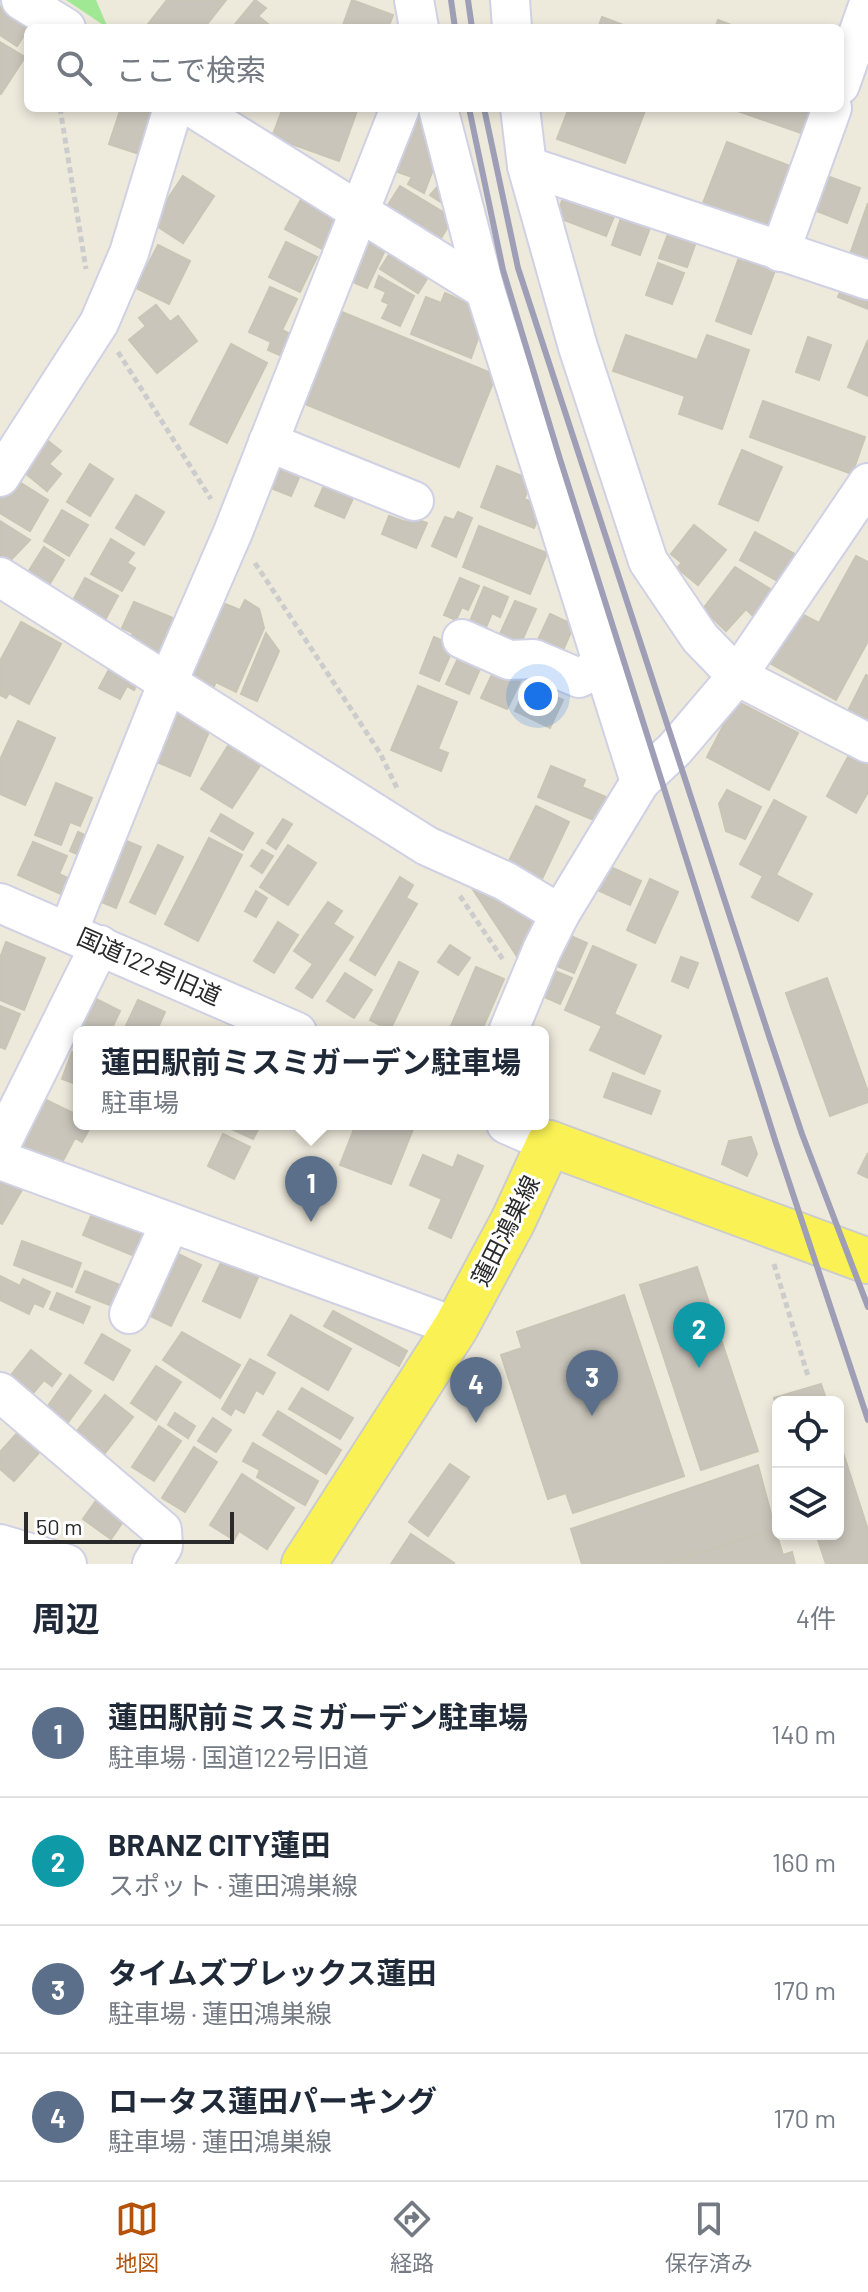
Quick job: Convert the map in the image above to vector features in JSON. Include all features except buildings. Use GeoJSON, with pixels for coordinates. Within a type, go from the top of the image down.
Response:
{"type":"FeatureCollection","features":[{"type":"Feature","properties":{"kind":"main road"},"geometry":{"type":"LineString","coordinates":[[549,1143],[868,1261]]}},
{"type":"Feature","properties":{"kind":"main road","name":"蓮田鴻巣線"},"geometry":{"type":"LineString","coordinates":[[304,1564],[456,1327],[513,1221],[549,1143]]}},
{"type":"Feature","properties":{"kind":"street"},"geometry":{"type":"LineString","coordinates":[[414,0],[418,24]]}},
{"type":"Feature","properties":{"kind":"street"},"geometry":{"type":"LineString","coordinates":[[510,0],[512,24]]}},
{"type":"Feature","properties":{"kind":"street"},"geometry":{"type":"LineString","coordinates":[[844,74],[868,6]]}},
{"type":"Feature","properties":{"kind":"street"},"geometry":{"type":"LineString","coordinates":[[4,463],[99,323],[129,253],[172,112]]}},
{"type":"Feature","properties":{"kind":"street"},"geometry":{"type":"LineString","coordinates":[[199,112],[485,290]]}},
{"type":"Feature","properties":{"kind":"street"},"geometry":{"type":"LineString","coordinates":[[0,1146],[84,938],[168,682],[233,532],[398,112]]}},
{"type":"Feature","properties":{"kind":"street"},"geometry":{"type":"LineString","coordinates":[[439,112],[485,290],[640,782]]}},
{"type":"Feature","properties":{"kind":"street"},"geometry":{"type":"LineString","coordinates":[[520,112],[527,166],[578,347],[648,561],[700,638],[737,676],[868,743]]}},
{"type":"Feature","properties":{"kind":"street"},"geometry":{"type":"LineString","coordinates":[[780,252],[831,112]]}},
{"type":"Feature","properties":{"kind":"street"},"geometry":{"type":"LineString","coordinates":[[527,166],[868,280]]}},
{"type":"Feature","properties":{"kind":"street"},"geometry":{"type":"LineString","coordinates":[[268,442],[414,501]]}},
{"type":"Feature","properties":{"kind":"street"},"geometry":{"type":"LineString","coordinates":[[510,1026],[560,914],[640,782],[675,749],[737,676],[868,483]]}},
{"type":"Feature","properties":{"kind":"street"},"geometry":{"type":"LineString","coordinates":[[0,577],[427,846],[505,881],[560,914]]}},
{"type":"Feature","properties":{"kind":"street"},"geometry":{"type":"LineString","coordinates":[[462,639],[509,660],[534,659],[579,678],[604,665]]}},
{"type":"Feature","properties":{"kind":"street","name":"国道122号旧道"},"geometry":{"type":"LineString","coordinates":[[0,903],[283,1026]]}},
{"type":"Feature","properties":{"kind":"street"},"geometry":{"type":"LineString","coordinates":[[520,1130],[549,1143]]}},
{"type":"Feature","properties":{"kind":"street"},"geometry":{"type":"LineString","coordinates":[[0,1160],[456,1327]]}},
{"type":"Feature","properties":{"kind":"street"},"geometry":{"type":"LineString","coordinates":[[129,1314],[170,1223]]}},
{"type":"Feature","properties":{"kind":"street"},"geometry":{"type":"LineString","coordinates":[[0,1392],[162,1530],[163,1546],[152,1564]]}},
{"type":"Feature","properties":{"kind":"street"},"geometry":{"type":"LineString","coordinates":[[0,1544],[67,1564]]}},
{"type":"Feature","properties":{"kind":"path"},"geometry":{"type":"LineString","coordinates":[[61,112],[87,277],[99,323],[380,753],[400,793]]}},
{"type":"Feature","properties":{"kind":"path"},"geometry":{"type":"LineString","coordinates":[[427,846],[524,991]]}},
{"type":"Feature","properties":{"kind":"path"},"geometry":{"type":"LineString","coordinates":[[773,1258],[808,1376]]}},
{"type":"Feature","properties":{"kind":"green space"},"geometry":{"type":"Polygon","coordinates":[[[66,0],[96,0],[106,24],[66,0]]]}},
{"type":"Feature","properties":{"kind":"railway"},"geometry":{"type":"LineString","coordinates":[[451,0],[454,24]]}},
{"type":"Feature","properties":{"kind":"railway"},"geometry":{"type":"LineString","coordinates":[[468,0],[471,24]]}},
{"type":"Feature","properties":{"kind":"railway"},"geometry":{"type":"LineString","coordinates":[[470,112],[503,270],[560,459],[776,1143],[868,1420]]}},
{"type":"Feature","properties":{"kind":"railway"},"geometry":{"type":"LineString","coordinates":[[485,112],[518,268],[802,1134],[868,1307]]}},
{"type":"Feature","properties":{"kind":"place","name":"蓮田駅前ミスミガーデン駐車場"},"geometry":{"type":"Point","coordinates":[311,1222]}},
{"type":"Feature","properties":{"kind":"place","name":"BRANZ CITY蓮田"},"geometry":{"type":"Point","coordinates":[699,1368]}},
{"type":"Feature","properties":{"kind":"place","name":"タイムズプレックス蓮田"},"geometry":{"type":"Point","coordinates":[592,1416]}},
{"type":"Feature","properties":{"kind":"place","name":"ロータス蓮田パーキング"},"geometry":{"type":"Point","coordinates":[476,1423]}}]}
